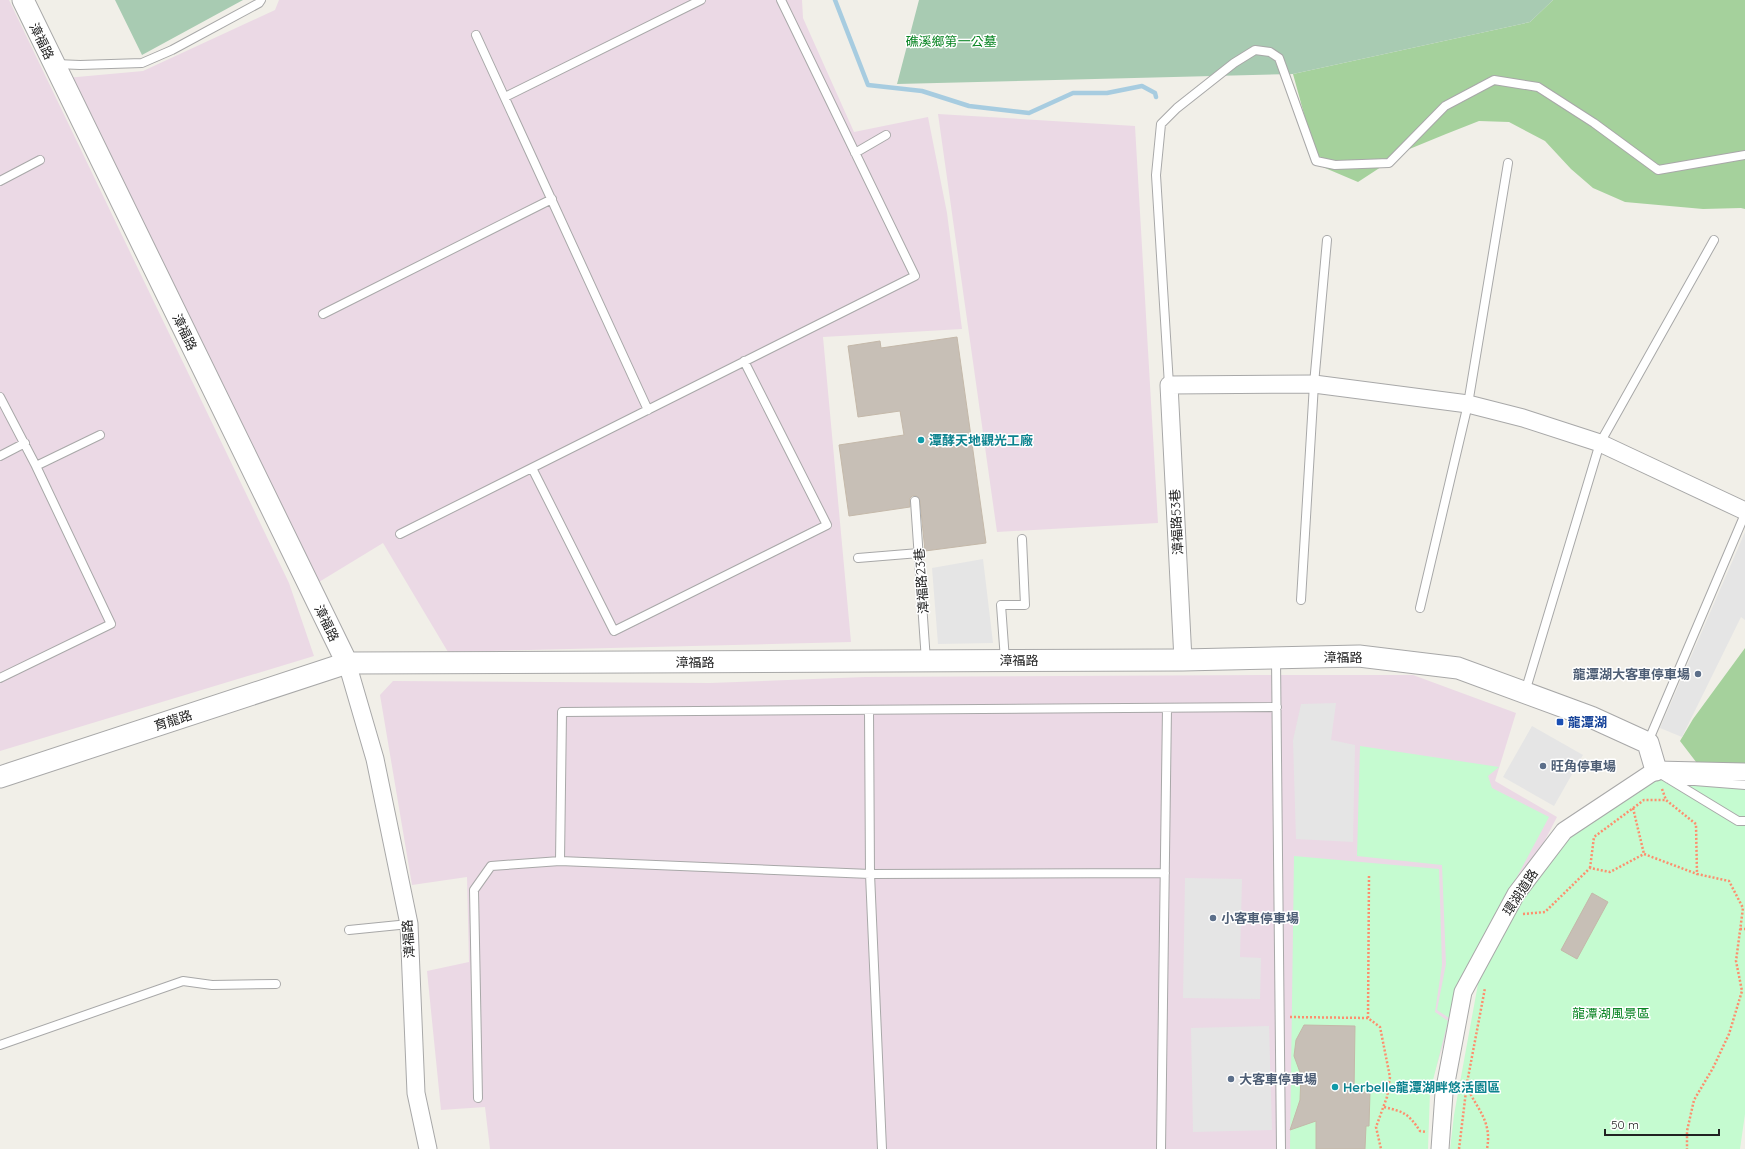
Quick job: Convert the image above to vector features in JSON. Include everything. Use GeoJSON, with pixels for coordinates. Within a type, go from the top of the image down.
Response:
{"type":"FeatureCollection","features":[{"type":"Feature","properties":{"kind":"street","name":"漳福路"},"geometry":{"type":"LineString","coordinates":[[23,0],[347,663],[375,759],[409,924],[416,1093],[428,1149]]}},
{"type":"Feature","properties":{"kind":"street"},"geometry":{"type":"LineString","coordinates":[[1169,385],[1314,384],[1468,404],[1523,418],[1600,443],[1745,513]]}},
{"type":"Feature","properties":{"kind":"street","name":"漳福路53巷"},"geometry":{"type":"LineString","coordinates":[[1169,385],[1183,660]]}},
{"type":"Feature","properties":{"kind":"street","name":"漳福路"},"geometry":{"type":"LineString","coordinates":[[347,663],[1183,660],[1359,656],[1458,668],[1590,717],[1648,743]]}},
{"type":"Feature","properties":{"kind":"street","name":"育龍路"},"geometry":{"type":"LineString","coordinates":[[0,777],[347,663]]}},
{"type":"Feature","properties":{"kind":"street"},"geometry":{"type":"LineString","coordinates":[[1648,743],[1661,774],[1745,772]]}},
{"type":"Feature","properties":{"kind":"street","name":"環湖道路"},"geometry":{"type":"LineString","coordinates":[[1441,1142],[1444,1093],[1463,992],[1516,894],[1564,831],[1661,774]]}},
{"type":"Feature","properties":{"kind":"lane"},"geometry":{"type":"LineString","coordinates":[[53,63],[80,65],[142,63],[172,50],[259,3],[261,0]]}},
{"type":"Feature","properties":{"kind":"lane"},"geometry":{"type":"LineString","coordinates":[[505,97],[701,0]]}},
{"type":"Feature","properties":{"kind":"lane"},"geometry":{"type":"LineString","coordinates":[[400,534],[915,276],[781,0]]}},
{"type":"Feature","properties":{"kind":"lane"},"geometry":{"type":"LineString","coordinates":[[476,35],[648,410]]}},
{"type":"Feature","properties":{"kind":"lane"},"geometry":{"type":"LineString","coordinates":[[1169,385],[1156,174],[1161,124],[1177,108],[1234,63],[1255,50],[1270,52],[1279,58],[1316,161],[1335,165],[1389,163],[1445,106],[1494,80],[1538,87],[1594,123],[1658,170],[1745,155]]}},
{"type":"Feature","properties":{"kind":"lane"},"geometry":{"type":"LineString","coordinates":[[855,152],[886,136]]}},
{"type":"Feature","properties":{"kind":"lane"},"geometry":{"type":"LineString","coordinates":[[0,181],[40,160]]}},
{"type":"Feature","properties":{"kind":"lane"},"geometry":{"type":"LineString","coordinates":[[1420,608],[1468,404],[1508,163]]}},
{"type":"Feature","properties":{"kind":"lane"},"geometry":{"type":"LineString","coordinates":[[323,314],[552,199]]}},
{"type":"Feature","properties":{"kind":"lane"},"geometry":{"type":"LineString","coordinates":[[1301,600],[1314,384],[1327,240]]}},
{"type":"Feature","properties":{"kind":"lane"},"geometry":{"type":"LineString","coordinates":[[1525,693],[1600,443],[1714,240]]}},
{"type":"Feature","properties":{"kind":"lane"},"geometry":{"type":"LineString","coordinates":[[532,468],[614,631],[827,525],[744,362]]}},
{"type":"Feature","properties":{"kind":"lane"},"geometry":{"type":"LineString","coordinates":[[0,396],[36,466],[112,624],[0,678]]}},
{"type":"Feature","properties":{"kind":"lane"},"geometry":{"type":"LineString","coordinates":[[36,466],[100,435]]}},
{"type":"Feature","properties":{"kind":"lane"},"geometry":{"type":"LineString","coordinates":[[0,456],[24,443]]}},
{"type":"Feature","properties":{"kind":"lane","name":"漳福路23巷"},"geometry":{"type":"LineString","coordinates":[[915,501],[926,661]]}},
{"type":"Feature","properties":{"kind":"lane"},"geometry":{"type":"LineString","coordinates":[[1648,743],[1745,513]]}},
{"type":"Feature","properties":{"kind":"lane"},"geometry":{"type":"LineString","coordinates":[[1005,660],[1001,605],[1025,605],[1022,539]]}},
{"type":"Feature","properties":{"kind":"lane"},"geometry":{"type":"LineString","coordinates":[[858,558],[919,553]]}},
{"type":"Feature","properties":{"kind":"lane"},"geometry":{"type":"LineString","coordinates":[[1276,658],[1281,1149]]}},
{"type":"Feature","properties":{"kind":"lane"},"geometry":{"type":"LineString","coordinates":[[560,861],[562,712],[1277,707]]}},
{"type":"Feature","properties":{"kind":"lane"},"geometry":{"type":"LineString","coordinates":[[1161,1149],[1167,708]]}},
{"type":"Feature","properties":{"kind":"lane"},"geometry":{"type":"LineString","coordinates":[[869,710],[870,874],[882,1149]]}},
{"type":"Feature","properties":{"kind":"lane"},"geometry":{"type":"LineString","coordinates":[[1661,774],[1745,785]]}},
{"type":"Feature","properties":{"kind":"lane"},"geometry":{"type":"LineString","coordinates":[[1661,774],[1738,821],[1745,821]]}},
{"type":"Feature","properties":{"kind":"lane"},"geometry":{"type":"LineString","coordinates":[[478,1098],[474,890],[491,866],[560,861],[870,874],[1165,873]]}},
{"type":"Feature","properties":{"kind":"lane"},"geometry":{"type":"LineString","coordinates":[[349,930],[409,924]]}},
{"type":"Feature","properties":{"kind":"lane"},"geometry":{"type":"LineString","coordinates":[[0,1045],[183,981],[212,985],[276,984]]}},
{"type":"Feature","properties":{"kind":"path"},"geometry":{"type":"LineString","coordinates":[[1661,774],[1666,800]]}},
{"type":"Feature","properties":{"kind":"path"},"geometry":{"type":"LineString","coordinates":[[1518,919],[1522,915],[1545,912],[1590,868],[1594,837],[1644,800],[1666,800],[1696,824],[1697,874]]}},
{"type":"Feature","properties":{"kind":"path"},"geometry":{"type":"LineString","coordinates":[[1633,808],[1644,854]]}},
{"type":"Feature","properties":{"kind":"path"},"geometry":{"type":"LineString","coordinates":[[1590,868],[1610,872],[1644,854],[1697,874],[1729,881],[1743,908],[1736,961],[1742,991],[1729,1034],[1713,1068],[1694,1100],[1687,1131],[1687,1149]]}},
{"type":"Feature","properties":{"kind":"path"},"geometry":{"type":"LineString","coordinates":[[1368,1018],[1369,875]]}},
{"type":"Feature","properties":{"kind":"path"},"geometry":{"type":"LineString","coordinates":[[1740,929],[1745,929]]}},
{"type":"Feature","properties":{"kind":"path"},"geometry":{"type":"LineString","coordinates":[[1459,1149],[1466,1087],[1485,986]]}},
{"type":"Feature","properties":{"kind":"path"},"geometry":{"type":"LineString","coordinates":[[1280,1017],[1368,1018],[1380,1027],[1390,1077],[1388,1097],[1376,1127],[1381,1149]]}},
{"type":"Feature","properties":{"kind":"path"},"geometry":{"type":"LineString","coordinates":[[1466,1087],[1487,1122],[1489,1137],[1487,1149]]}},
{"type":"Feature","properties":{"kind":"path"},"geometry":{"type":"LineString","coordinates":[[1384,1107],[1402,1111],[1412,1120],[1420,1131],[1441,1142]]}},
{"type":"Feature","properties":{"kind":"shaded area"},"geometry":{"type":"Polygon","coordinates":[[[0,0],[9,0],[289,583],[314,656],[0,751],[0,0]]]}},
{"type":"Feature","properties":{"kind":"shaded area"},"geometry":{"type":"Polygon","coordinates":[[[279,0],[802,0],[803,18],[854,132],[928,117],[947,213],[962,329],[823,337],[851,642],[448,652],[383,543],[319,582],[66,78],[143,71],[275,10],[279,0]]]}},
{"type":"Feature","properties":{"kind":"shaded area"},"geometry":{"type":"Polygon","coordinates":[[[938,114],[1135,126],[1158,523],[997,532],[938,114]]]}},
{"type":"Feature","properties":{"kind":"shaded area","name":"龍潭湖大客車停車場"},"geometry":{"type":"Polygon","coordinates":[[[1745,532],[1745,620],[1741,617],[1682,737],[1660,728],[1745,532]]]}},
{"type":"Feature","properties":{"kind":"shaded area"},"geometry":{"type":"Polygon","coordinates":[[[983,559],[993,643],[938,644],[932,568],[983,559]]]}},
{"type":"Feature","properties":{"kind":"shaded area"},"geometry":{"type":"Polygon","coordinates":[[[1413,675],[1516,713],[1495,781],[1557,817],[1451,1020],[1425,1103],[1426,1149],[490,1149],[485,1107],[441,1110],[427,971],[469,962],[467,877],[412,885],[380,695],[393,681],[710,683],[865,677],[1413,675]]]}},
{"type":"Feature","properties":{"kind":"shaded area"},"geometry":{"type":"Polygon","coordinates":[[[1336,703],[1331,740],[1355,745],[1353,842],[1296,839],[1293,740],[1301,704],[1336,703]]]}},
{"type":"Feature","properties":{"kind":"shaded area","name":"旺角停車場"},"geometry":{"type":"Polygon","coordinates":[[[1532,726],[1583,755],[1554,806],[1503,777],[1532,726]]]}},
{"type":"Feature","properties":{"kind":"shaded area","name":"小客車停車場"},"geometry":{"type":"Polygon","coordinates":[[[1185,878],[1242,879],[1240,957],[1261,958],[1260,999],[1183,998],[1185,878]]]}},
{"type":"Feature","properties":{"kind":"shaded area","name":"大客車停車場"},"geometry":{"type":"Polygon","coordinates":[[[1269,1026],[1272,1130],[1193,1132],[1191,1028],[1269,1026]]]}},
{"type":"Feature","properties":{"kind":"green space"},"geometry":{"type":"Polygon","coordinates":[[[115,0],[243,0],[142,55],[115,0]]]}},
{"type":"Feature","properties":{"kind":"green space","name":"礁溪鄉第一公墓"},"geometry":{"type":"Polygon","coordinates":[[[919,0],[1553,0],[1530,22],[1293,74],[897,84],[919,0]]]}},
{"type":"Feature","properties":{"kind":"green space"},"geometry":{"type":"Polygon","coordinates":[[[1553,0],[1745,0],[1745,209],[1703,209],[1625,202],[1593,188],[1571,169],[1545,141],[1509,122],[1479,121],[1446,134],[1407,150],[1358,182],[1318,165],[1293,74],[1530,22],[1553,0]]]}},
{"type":"Feature","properties":{"kind":"green space"},"geometry":{"type":"Polygon","coordinates":[[[1745,648],[1745,776],[1703,771],[1680,741],[1693,719],[1745,648]]]}},
{"type":"Feature","properties":{"kind":"green space"},"geometry":{"type":"Polygon","coordinates":[[[1360,746],[1499,767],[1488,776],[1492,788],[1549,817],[1459,985],[1449,1018],[1437,1010],[1446,964],[1442,865],[1357,856],[1360,746]]]}},
{"type":"Feature","properties":{"kind":"green space","name":"龍潭湖風景區"},"geometry":{"type":"Polygon","coordinates":[[[1659,775],[1745,780],[1745,1114],[1740,1149],[1450,1149],[1454,1115],[1480,973],[1520,899],[1570,833],[1659,775]]]}},
{"type":"Feature","properties":{"kind":"green space"},"geometry":{"type":"Polygon","coordinates":[[[1294,856],[1439,869],[1442,965],[1435,1012],[1448,1021],[1430,1092],[1428,1149],[1290,1149],[1294,856]]]}},
{"type":"Feature","properties":{"kind":"building","name":"潭酵天地觀光工廠"},"geometry":{"type":"Polygon","coordinates":[[[957,337],[986,543],[925,551],[920,501],[917,496],[912,496],[910,498],[910,507],[849,516],[839,445],[904,435],[900,411],[858,417],[848,346],[880,341],[881,348],[957,337]]]}},
{"type":"Feature","properties":{"kind":"building"},"geometry":{"type":"Polygon","coordinates":[[[1592,893],[1608,902],[1577,959],[1561,950],[1592,893]]]}},
{"type":"Feature","properties":{"kind":"building","name":"Herbelle龍潭湖畔悠活園區"},"geometry":{"type":"Polygon","coordinates":[[[1304,1025],[1355,1026],[1354,1092],[1370,1092],[1369,1126],[1366,1126],[1365,1149],[1316,1149],[1316,1121],[1290,1130],[1300,1100],[1301,1075],[1294,1056],[1296,1040],[1304,1025]]]}},
{"type":"Feature","properties":{"kind":"waterway"},"geometry":{"type":"LineString","coordinates":[[835,0],[868,85],[922,91],[969,106],[1029,113],[1073,93],[1107,93],[1142,86],[1155,93],[1156,97]]}},
{"type":"Feature","properties":{"kind":"place","name":"潭酵天地觀光工廠"},"geometry":{"type":"Point","coordinates":[921,440]}},
{"type":"Feature","properties":{"kind":"place","name":"龍潭湖大客車停車場"},"geometry":{"type":"Point","coordinates":[1698,674]}},
{"type":"Feature","properties":{"kind":"place","name":"龍潭湖"},"geometry":{"type":"Point","coordinates":[1560,722]}},
{"type":"Feature","properties":{"kind":"place","name":"旺角停車場"},"geometry":{"type":"Point","coordinates":[1543,766]}},
{"type":"Feature","properties":{"kind":"place","name":"小客車停車場"},"geometry":{"type":"Point","coordinates":[1213,918]}},
{"type":"Feature","properties":{"kind":"place","name":"大客車停車場"},"geometry":{"type":"Point","coordinates":[1231,1079]}},
{"type":"Feature","properties":{"kind":"place","name":"Herbelle龍潭湖畔悠活園區"},"geometry":{"type":"Point","coordinates":[1335,1087]}}]}
